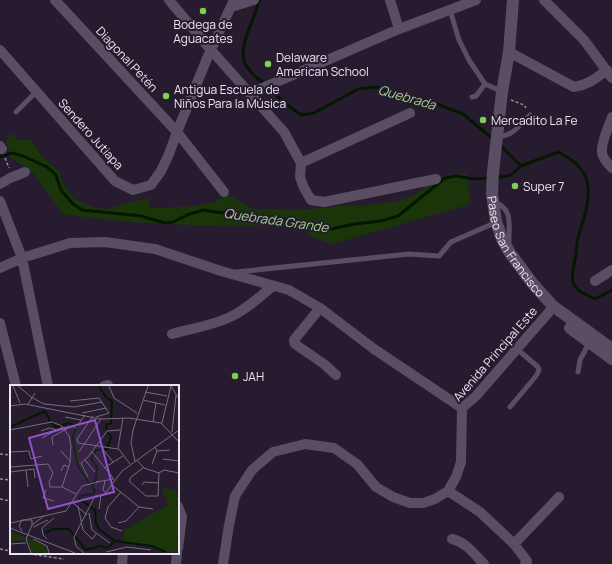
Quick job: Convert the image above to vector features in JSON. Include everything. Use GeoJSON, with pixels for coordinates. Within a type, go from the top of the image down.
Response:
{"type":"FeatureCollection","features":[{"type":"Feature","properties":{"kind":"street","name":"Diagonal Petén"},"geometry":{"type":"LineString","coordinates":[[55,0],[177,132],[224,192]]}},
{"type":"Feature","properties":{"kind":"street"},"geometry":{"type":"LineString","coordinates":[[170,0],[211,50],[251,93],[284,132],[301,163],[300,178],[311,200],[324,202],[436,179]]}},
{"type":"Feature","properties":{"kind":"street"},"geometry":{"type":"LineString","coordinates":[[233,4],[254,0]]}},
{"type":"Feature","properties":{"kind":"street"},"geometry":{"type":"LineString","coordinates":[[390,0],[399,29]]}},
{"type":"Feature","properties":{"kind":"street"},"geometry":{"type":"LineString","coordinates":[[251,93],[399,29],[476,0]]}},
{"type":"Feature","properties":{"kind":"street","name":"Paseo San Francisco"},"geometry":{"type":"LineString","coordinates":[[513,0],[509,52],[496,136],[488,164],[490,225],[501,249],[517,276],[549,312],[612,351]]}},
{"type":"Feature","properties":{"kind":"street"},"geometry":{"type":"LineString","coordinates":[[509,52],[574,87],[583,86],[609,74],[584,40],[551,2]]}},
{"type":"Feature","properties":{"kind":"street","name":"Sendero Jutiapa"},"geometry":{"type":"LineString","coordinates":[[0,50],[115,181],[133,190],[151,185],[161,171],[211,50],[233,4]]}},
{"type":"Feature","properties":{"kind":"street"},"geometry":{"type":"LineString","coordinates":[[301,163],[410,113]]}},
{"type":"Feature","properties":{"kind":"street"},"geometry":{"type":"LineString","coordinates":[[612,117],[605,137],[602,152],[608,164],[612,168]]}},
{"type":"Feature","properties":{"kind":"street"},"geometry":{"type":"LineString","coordinates":[[0,184],[25,172]]}},
{"type":"Feature","properties":{"kind":"street","name":"Paseo San Francisco"},"geometry":{"type":"LineString","coordinates":[[490,196],[496,222],[502,239],[525,275],[553,306],[591,339]]}},
{"type":"Feature","properties":{"kind":"street"},"geometry":{"type":"LineString","coordinates":[[0,201],[22,258],[48,385]]}},
{"type":"Feature","properties":{"kind":"street"},"geometry":{"type":"LineString","coordinates":[[0,268],[22,258],[70,243],[105,242],[155,249],[288,290],[320,308],[374,349],[462,408]]}},
{"type":"Feature","properties":{"kind":"street"},"geometry":{"type":"LineString","coordinates":[[595,281],[612,270]]}},
{"type":"Feature","properties":{"kind":"street"},"geometry":{"type":"LineString","coordinates":[[172,334],[229,318],[246,308],[273,286]]}},
{"type":"Feature","properties":{"kind":"street"},"geometry":{"type":"LineString","coordinates":[[320,308],[294,340],[295,344],[324,364],[336,376]]}},
{"type":"Feature","properties":{"kind":"street","name":"Avenida Principal Este"},"geometry":{"type":"LineString","coordinates":[[448,491],[456,477],[461,462],[462,408],[476,396],[549,312]]}},
{"type":"Feature","properties":{"kind":"street"},"geometry":{"type":"LineString","coordinates":[[0,323],[16,385]]}},
{"type":"Feature","properties":{"kind":"street"},"geometry":{"type":"LineString","coordinates":[[223,564],[235,496],[252,470],[274,452],[305,444],[334,448],[357,464],[376,487],[393,497],[410,503],[423,503],[435,499],[448,491],[480,512],[514,544],[527,561],[525,564]]}},
{"type":"Feature","properties":{"kind":"street"},"geometry":{"type":"LineString","coordinates":[[514,544],[559,497]]}},
{"type":"Feature","properties":{"kind":"street"},"geometry":{"type":"LineString","coordinates":[[179,509],[182,517],[179,540]]}},
{"type":"Feature","properties":{"kind":"street"},"geometry":{"type":"LineString","coordinates":[[452,539],[467,546],[484,564]]}},
{"type":"Feature","properties":{"kind":"street"},"geometry":{"type":"LineString","coordinates":[[122,564],[123,554]]}},
{"type":"Feature","properties":{"kind":"street"},"geometry":{"type":"LineString","coordinates":[[176,564],[177,554]]}},
{"type":"Feature","properties":{"kind":"lane"},"geometry":{"type":"LineString","coordinates":[[450,10],[460,40],[469,60],[485,84],[502,92]]}},
{"type":"Feature","properties":{"kind":"lane"},"geometry":{"type":"LineString","coordinates":[[472,97],[476,96],[485,84]]}},
{"type":"Feature","properties":{"kind":"lane"},"geometry":{"type":"LineString","coordinates":[[16,112],[36,92]]}},
{"type":"Feature","properties":{"kind":"lane"},"geometry":{"type":"LineString","coordinates":[[496,136],[503,137],[513,132],[530,115]]}},
{"type":"Feature","properties":{"kind":"lane"},"geometry":{"type":"LineString","coordinates":[[229,273],[409,254],[439,256],[451,242],[490,225]]}},
{"type":"Feature","properties":{"kind":"lane"},"geometry":{"type":"LineString","coordinates":[[578,372],[580,360],[591,339]]}},
{"type":"Feature","properties":{"kind":"lane"},"geometry":{"type":"LineString","coordinates":[[510,407],[536,376],[539,370],[538,367],[517,349]]}},
{"type":"Feature","properties":{"kind":"path"},"geometry":{"type":"LineString","coordinates":[[515,101],[524,105],[530,115]]}},
{"type":"Feature","properties":{"kind":"path"},"geometry":{"type":"LineString","coordinates":[[1,148],[9,169]]}},
{"type":"Feature","properties":{"kind":"path"},"geometry":{"type":"LineString","coordinates":[[0,454],[10,455]]}},
{"type":"Feature","properties":{"kind":"path"},"geometry":{"type":"LineString","coordinates":[[0,479],[10,480]]}},
{"type":"Feature","properties":{"kind":"path"},"geometry":{"type":"LineString","coordinates":[[0,499],[10,501]]}},
{"type":"Feature","properties":{"kind":"path"},"geometry":{"type":"LineString","coordinates":[[0,550],[10,551]]}},
{"type":"Feature","properties":{"kind":"path"},"geometry":{"type":"LineString","coordinates":[[31,554],[64,559]]}},
{"type":"Feature","properties":{"kind":"green space"},"geometry":{"type":"Polygon","coordinates":[[[10,133],[18,140],[31,140],[40,154],[60,173],[62,182],[74,199],[95,208],[107,209],[148,198],[150,208],[183,207],[212,203],[228,195],[254,209],[299,210],[348,205],[363,206],[398,201],[414,196],[426,186],[466,172],[471,204],[332,244],[312,237],[296,226],[150,223],[63,214],[32,171],[11,158],[6,142],[10,133]]]}},
{"type":"Feature","properties":{"kind":"waterway","name":"Quebrada"},"geometry":{"type":"LineString","coordinates":[[259,0],[246,39],[243,54],[247,67],[252,74],[264,84]]}},
{"type":"Feature","properties":{"kind":"waterway","name":"Quebrada"},"geometry":{"type":"LineString","coordinates":[[268,88],[301,115],[314,113],[358,89],[376,87],[434,103],[463,114],[493,139]]}},
{"type":"Feature","properties":{"kind":"waterway","name":"Quebrada"},"geometry":{"type":"LineString","coordinates":[[499,144],[521,166]]}},
{"type":"Feature","properties":{"kind":"waterway","name":"Quebrada Grande"},"geometry":{"type":"LineString","coordinates":[[496,178],[511,175],[521,166],[558,152],[572,160],[581,169],[586,178],[588,189],[586,212],[577,240],[572,280],[580,291],[595,299],[612,290]]}},
{"type":"Feature","properties":{"kind":"waterway","name":"Quebrada Grande"},"geometry":{"type":"LineString","coordinates":[[0,157],[12,153],[23,156],[47,167],[56,175],[61,190],[73,204],[82,210],[141,216],[165,223],[173,222],[187,215],[203,210],[280,218],[331,229],[354,224],[381,221],[398,216],[445,178],[457,176],[473,179],[490,178]]}},
{"type":"Feature","properties":{"kind":"place","name":"Bodega de Aguacates"},"geometry":{"type":"Point","coordinates":[203,11]}},
{"type":"Feature","properties":{"kind":"place","name":"Delaware American School"},"geometry":{"type":"Point","coordinates":[268,64]}},
{"type":"Feature","properties":{"kind":"place","name":"Antigua Escuela de Niños Para la Música"},"geometry":{"type":"Point","coordinates":[166,96]}},
{"type":"Feature","properties":{"kind":"place","name":"Mercadito La Fe"},"geometry":{"type":"Point","coordinates":[483,120]}},
{"type":"Feature","properties":{"kind":"place","name":"Super 7"},"geometry":{"type":"Point","coordinates":[515,186]}},
{"type":"Feature","properties":{"kind":"place","name":"JAH"},"geometry":{"type":"Point","coordinates":[235,376]}}]}
